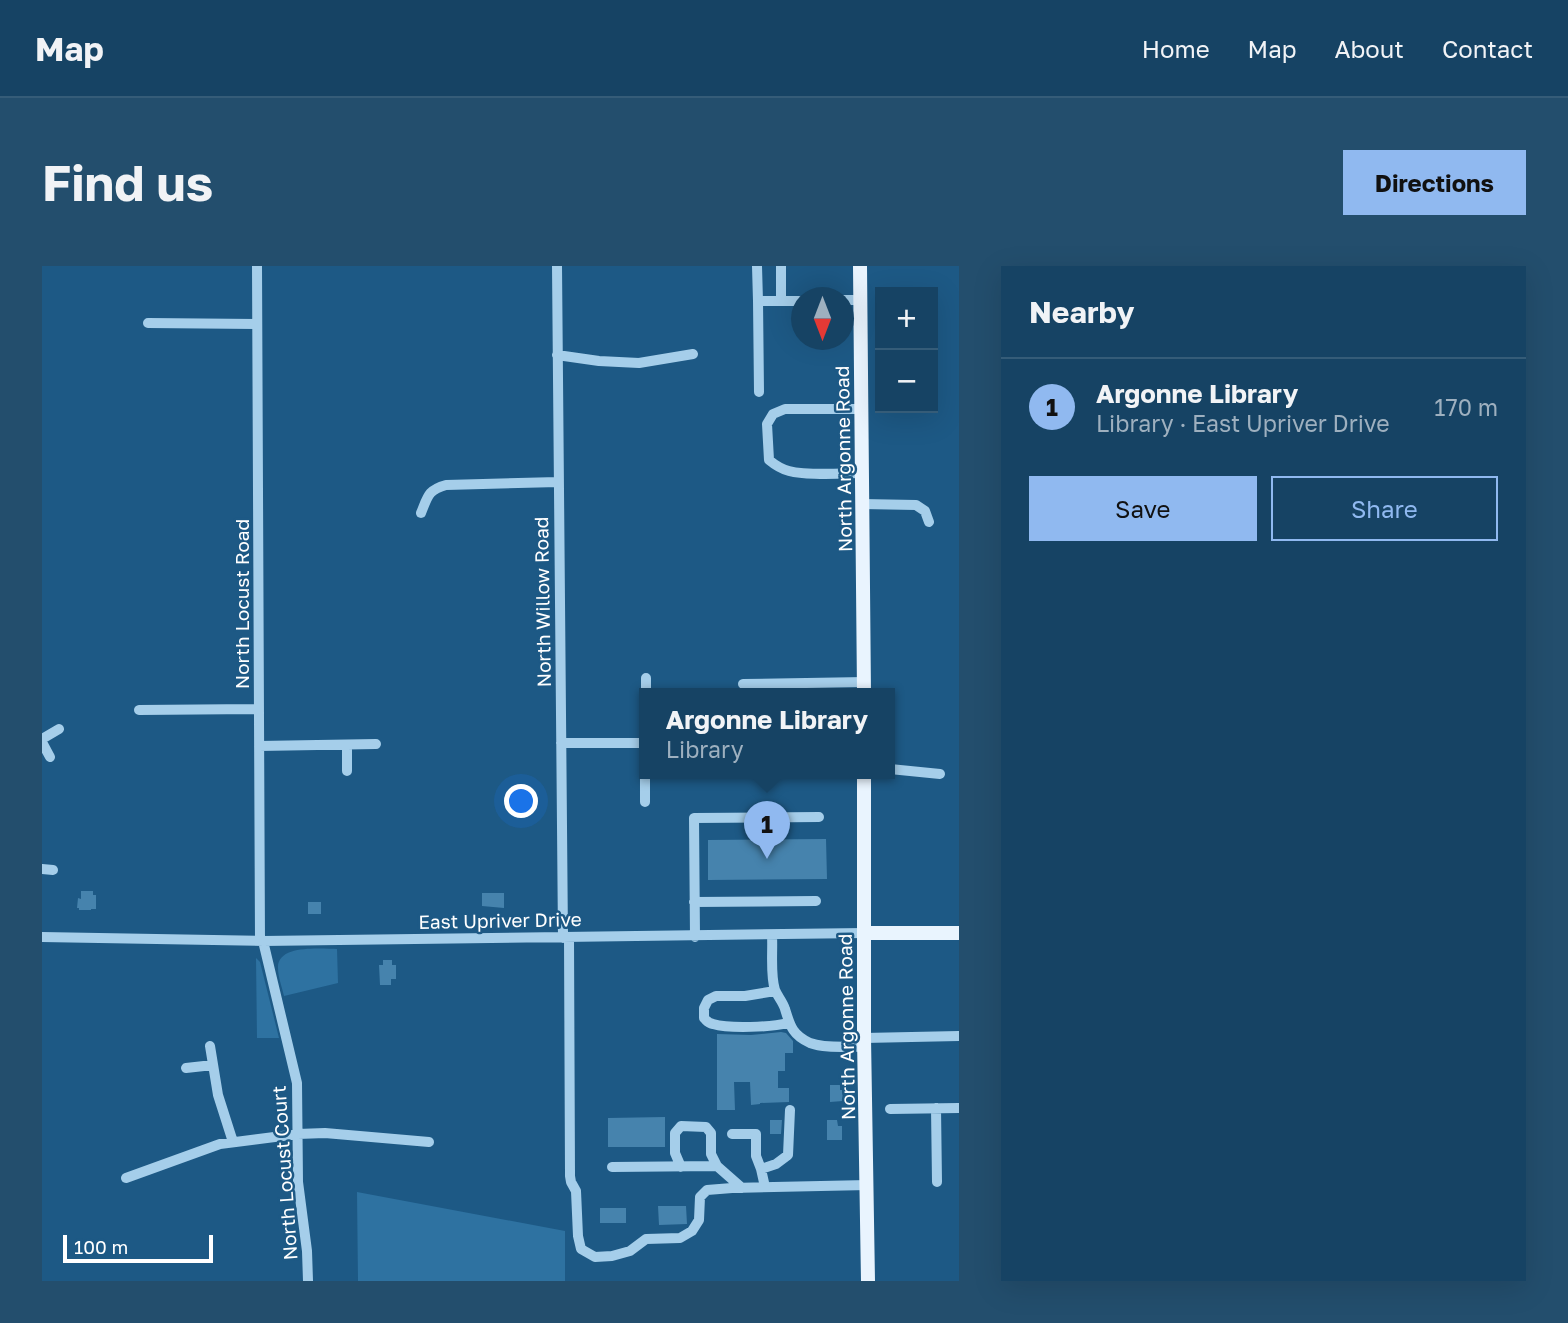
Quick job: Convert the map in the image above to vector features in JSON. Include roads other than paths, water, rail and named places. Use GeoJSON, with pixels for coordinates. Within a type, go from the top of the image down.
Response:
{"type":"FeatureCollection","features":[{"type":"Feature","properties":{"kind":"main road","name":"North Argonne Road"},"geometry":{"type":"LineString","coordinates":[[860,266],[864,687]]}},
{"type":"Feature","properties":{"kind":"main road","name":"North Argonne Road"},"geometry":{"type":"LineString","coordinates":[[864,779],[868,1281]]}},
{"type":"Feature","properties":{"kind":"main road","name":"East Upriver Drive"},"geometry":{"type":"LineString","coordinates":[[864,933],[959,933]]}},
{"type":"Feature","properties":{"kind":"street","name":"North Locust Road"},"geometry":{"type":"LineString","coordinates":[[257,266],[261,942]]}},
{"type":"Feature","properties":{"kind":"street","name":"North Willow Road"},"geometry":{"type":"LineString","coordinates":[[556,266],[561,743],[570,1176],[576,1191],[581,1249],[595,1257],[630,1251],[646,1239],[680,1238],[692,1231],[699,1220],[700,1197],[707,1190],[737,1188]]}},
{"type":"Feature","properties":{"kind":"street"},"geometry":{"type":"LineString","coordinates":[[757,266],[759,392]]}},
{"type":"Feature","properties":{"kind":"street"},"geometry":{"type":"LineString","coordinates":[[781,266],[782,301]]}},
{"type":"Feature","properties":{"kind":"street"},"geometry":{"type":"LineString","coordinates":[[854,300],[860,300]]}},
{"type":"Feature","properties":{"kind":"street"},"geometry":{"type":"LineString","coordinates":[[758,301],[791,301]]}},
{"type":"Feature","properties":{"kind":"street"},"geometry":{"type":"LineString","coordinates":[[148,323],[257,324]]}},
{"type":"Feature","properties":{"kind":"street"},"geometry":{"type":"LineString","coordinates":[[557,355],[639,363],[693,354]]}},
{"type":"Feature","properties":{"kind":"street"},"geometry":{"type":"LineString","coordinates":[[862,409],[785,409],[774,414],[767,424],[769,460],[778,467],[802,473],[862,474]]}},
{"type":"Feature","properties":{"kind":"street"},"geometry":{"type":"LineString","coordinates":[[421,513],[429,494],[446,485],[558,482]]}},
{"type":"Feature","properties":{"kind":"street"},"geometry":{"type":"LineString","coordinates":[[862,504],[916,505],[925,511],[929,522]]}},
{"type":"Feature","properties":{"kind":"street"},"geometry":{"type":"LineString","coordinates":[[646,678],[646,688]]}},
{"type":"Feature","properties":{"kind":"street"},"geometry":{"type":"LineString","coordinates":[[743,684],[864,687]]}},
{"type":"Feature","properties":{"kind":"street"},"geometry":{"type":"LineString","coordinates":[[139,710],[259,709]]}},
{"type":"Feature","properties":{"kind":"street"},"geometry":{"type":"LineString","coordinates":[[50,757],[42,741],[59,729]]}},
{"type":"Feature","properties":{"kind":"street"},"geometry":{"type":"LineString","coordinates":[[561,743],[639,743]]}},
{"type":"Feature","properties":{"kind":"street"},"geometry":{"type":"LineString","coordinates":[[347,744],[347,771]]}},
{"type":"Feature","properties":{"kind":"street"},"geometry":{"type":"LineString","coordinates":[[259,746],[376,744]]}},
{"type":"Feature","properties":{"kind":"street"},"geometry":{"type":"LineString","coordinates":[[895,770],[940,774]]}},
{"type":"Feature","properties":{"kind":"street"},"geometry":{"type":"LineString","coordinates":[[645,779],[645,802]]}},
{"type":"Feature","properties":{"kind":"street"},"geometry":{"type":"LineString","coordinates":[[695,937],[694,818],[820,817]]}},
{"type":"Feature","properties":{"kind":"street"},"geometry":{"type":"LineString","coordinates":[[694,902],[816,901]]}},
{"type":"Feature","properties":{"kind":"street","name":"East Upriver Drive"},"geometry":{"type":"LineString","coordinates":[[42,937],[261,942],[864,933]]}},
{"type":"Feature","properties":{"kind":"street"},"geometry":{"type":"LineString","coordinates":[[772,935],[775,991],[782,1001],[788,1023],[808,1042],[820,1045],[959,1036]]}},
{"type":"Feature","properties":{"kind":"street","name":"North Locust Court"},"geometry":{"type":"LineString","coordinates":[[261,942],[297,1083],[298,1182],[307,1251],[307,1281]]}},
{"type":"Feature","properties":{"kind":"street"},"geometry":{"type":"LineString","coordinates":[[775,991],[745,996],[716,996],[708,1000],[704,1008],[704,1018],[709,1024],[747,1027],[788,1023]]}},
{"type":"Feature","properties":{"kind":"street"},"geometry":{"type":"LineString","coordinates":[[210,1046],[220,1102],[233,1142]]}},
{"type":"Feature","properties":{"kind":"street"},"geometry":{"type":"LineString","coordinates":[[186,1068],[213,1065]]}},
{"type":"Feature","properties":{"kind":"street"},"geometry":{"type":"LineString","coordinates":[[936,1108],[937,1182]]}},
{"type":"Feature","properties":{"kind":"street"},"geometry":{"type":"LineString","coordinates":[[890,1109],[959,1108]]}},
{"type":"Feature","properties":{"kind":"street"},"geometry":{"type":"LineString","coordinates":[[761,1169],[776,1164],[788,1155],[790,1110]]}},
{"type":"Feature","properties":{"kind":"street"},"geometry":{"type":"LineString","coordinates":[[681,1167],[675,1153],[675,1133],[681,1126],[706,1127],[712,1133],[711,1154],[717,1166],[737,1188],[868,1185]]}},
{"type":"Feature","properties":{"kind":"street"},"geometry":{"type":"LineString","coordinates":[[126,1178],[220,1144],[298,1134],[325,1133],[429,1142]]}},
{"type":"Feature","properties":{"kind":"street"},"geometry":{"type":"LineString","coordinates":[[732,1134],[756,1134],[756,1156],[765,1187]]}},
{"type":"Feature","properties":{"kind":"street"},"geometry":{"type":"LineString","coordinates":[[611,1167],[717,1166]]}},
{"type":"Feature","properties":{"kind":"place","name":"Argonne Library"},"geometry":{"type":"Point","coordinates":[767,859]}}]}
